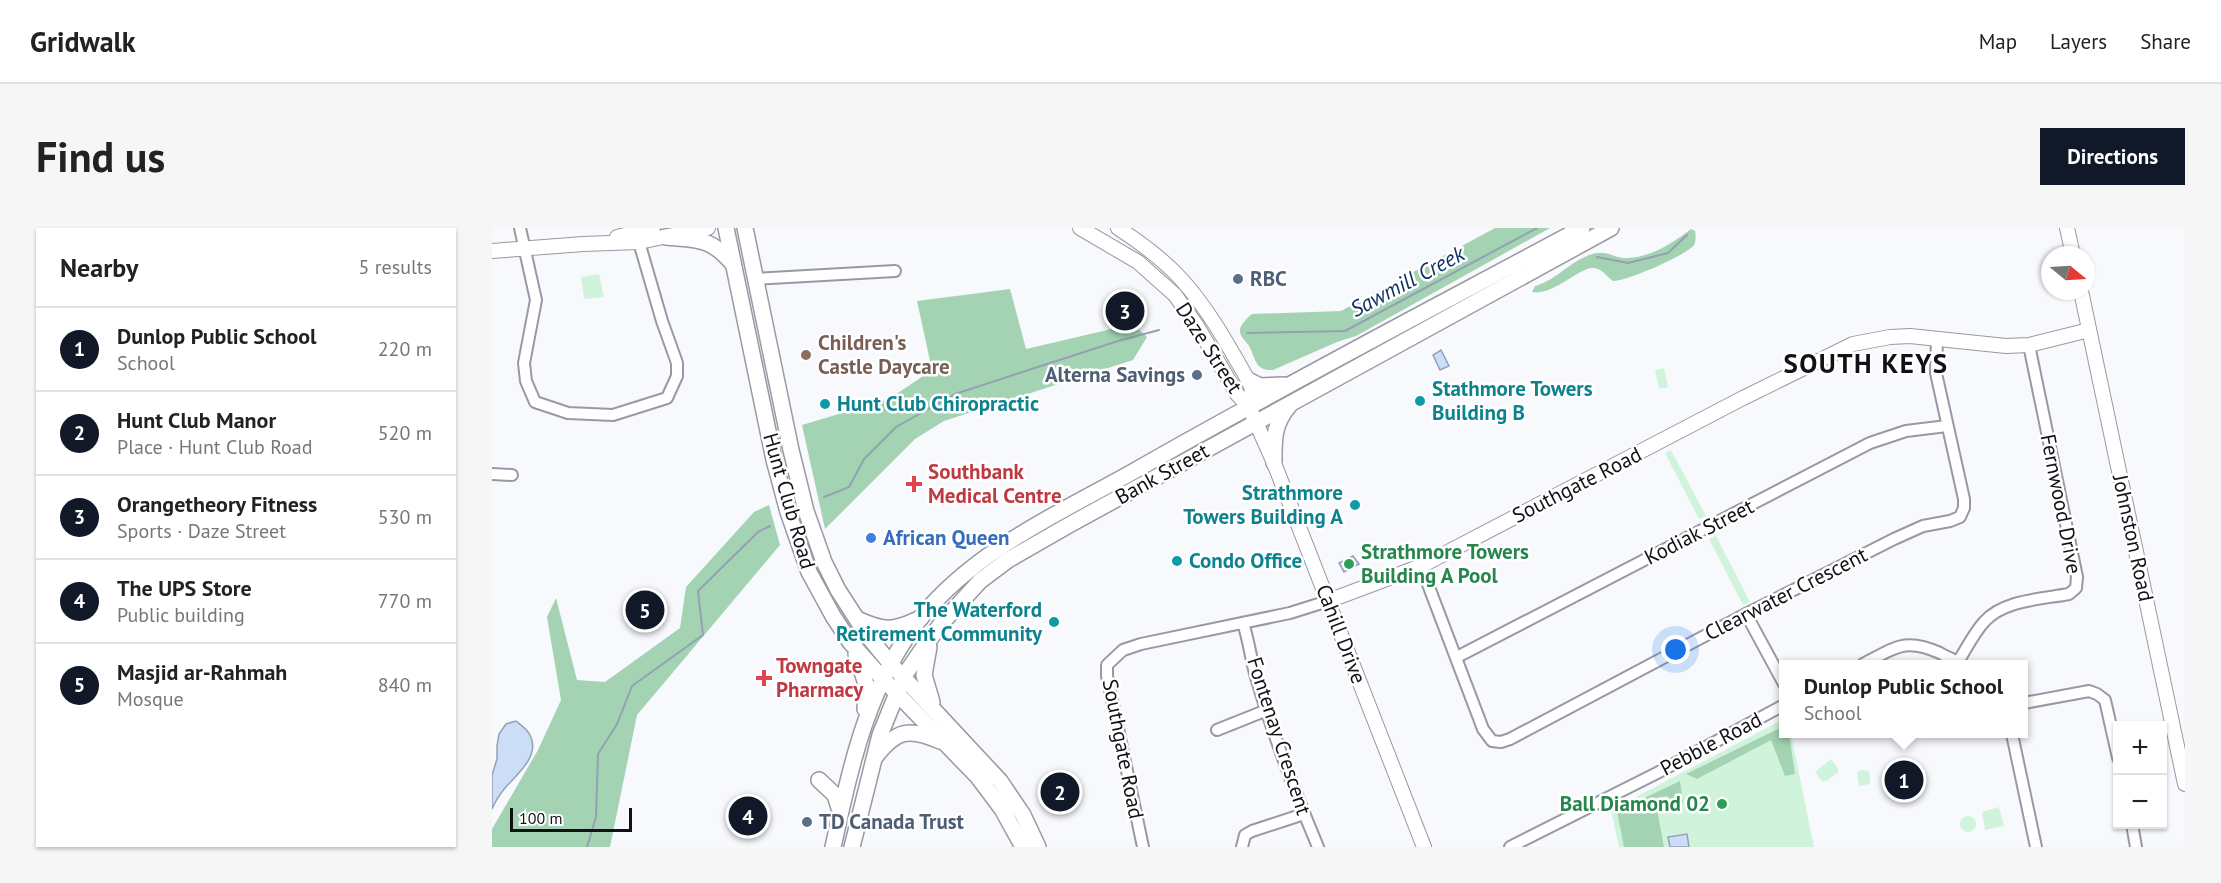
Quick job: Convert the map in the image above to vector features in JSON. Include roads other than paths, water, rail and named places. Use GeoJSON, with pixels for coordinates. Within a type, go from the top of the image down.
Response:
{"type":"FeatureCollection","features":[{"type":"Feature","properties":{"kind":"main road","name":"Hunt Club Road"},"geometry":{"type":"LineString","coordinates":[[726,228],[774,460],[803,556],[825,602],[853,645],[991,792],[1023,847]]}},
{"type":"Feature","properties":{"kind":"main road","name":"Hunt Club Road"},"geometry":{"type":"LineString","coordinates":[[745,228],[791,450],[806,511],[819,550],[838,590],[857,619],[890,663],[1000,781],[1023,815],[1038,847]]}},
{"type":"Feature","properties":{"kind":"main road","name":"Bank Street"},"geometry":{"type":"LineString","coordinates":[[1066,518],[1170,450],[1582,228]]}},
{"type":"Feature","properties":{"kind":"main road","name":"Bank Street"},"geometry":{"type":"LineString","coordinates":[[852,847],[871,764],[884,722],[904,676],[976,574],[986,556],[1177,466],[1592,233],[1611,228]]}},
{"type":"Feature","properties":{"kind":"main road"},"geometry":{"type":"LineString","coordinates":[[659,233],[713,244],[733,265]]}},
{"type":"Feature","properties":{"kind":"main road"},"geometry":{"type":"LineString","coordinates":[[1248,380],[1268,387],[1293,384]]}},
{"type":"Feature","properties":{"kind":"main road"},"geometry":{"type":"LineString","coordinates":[[1274,463],[1275,430],[1280,416],[1293,402]]}},
{"type":"Feature","properties":{"kind":"main road"},"geometry":{"type":"LineString","coordinates":[[1170,450],[1177,466]]}},
{"type":"Feature","properties":{"kind":"main road"},"geometry":{"type":"LineString","coordinates":[[803,556],[819,550]]}},
{"type":"Feature","properties":{"kind":"main road","name":"Bank Street"},"geometry":{"type":"LineString","coordinates":[[833,847],[854,751],[882,678],[890,663],[934,602],[976,574]]}},
{"type":"Feature","properties":{"kind":"main road"},"geometry":{"type":"LineString","coordinates":[[857,619],[875,627],[891,629],[900,628],[921,618]]}},
{"type":"Feature","properties":{"kind":"main road"},"geometry":{"type":"LineString","coordinates":[[933,634],[927,652],[924,675],[933,707]]}},
{"type":"Feature","properties":{"kind":"main road"},"geometry":{"type":"LineString","coordinates":[[853,645],[866,684],[864,721]]}},
{"type":"Feature","properties":{"kind":"main road"},"geometry":{"type":"LineString","coordinates":[[871,764],[885,744],[900,734],[921,734],[945,743]]}},
{"type":"Feature","properties":{"kind":"main road"},"geometry":{"type":"LineString","coordinates":[[819,780],[832,791],[838,800],[840,814]]}},
{"type":"Feature","properties":{"kind":"main road"},"geometry":{"type":"LineString","coordinates":[[848,782],[866,788]]}},
{"type":"Feature","properties":{"kind":"street"},"geometry":{"type":"LineString","coordinates":[[520,228],[536,300],[525,370],[526,381],[535,402],[568,413],[614,416],[667,398],[677,376],[675,354],[662,321],[639,242]]}},
{"type":"Feature","properties":{"kind":"street"},"geometry":{"type":"LineString","coordinates":[[594,243],[708,228]]}},
{"type":"Feature","properties":{"kind":"street","name":"Daze Street"},"geometry":{"type":"LineString","coordinates":[[1118,228],[1142,244],[1180,278],[1208,314],[1252,389],[1249,407]]}},
{"type":"Feature","properties":{"kind":"street"},"geometry":{"type":"LineString","coordinates":[[2067,228],[2071,246]]}},
{"type":"Feature","properties":{"kind":"street","name":"Daze Street"},"geometry":{"type":"LineString","coordinates":[[1086,229],[1138,262],[1174,295],[1209,345],[1237,394],[1249,407],[1256,422]]}},
{"type":"Feature","properties":{"kind":"street"},"geometry":{"type":"LineString","coordinates":[[492,251],[639,242],[659,233]]}},
{"type":"Feature","properties":{"kind":"street"},"geometry":{"type":"LineString","coordinates":[[755,279],[895,271]]}},
{"type":"Feature","properties":{"kind":"street","name":"Johnston Road"},"geometry":{"type":"LineString","coordinates":[[2083,300],[2185,784]]}},
{"type":"Feature","properties":{"kind":"street","name":"Southgate Road"},"geometry":{"type":"LineString","coordinates":[[1143,847],[1107,676],[1107,665],[1123,650],[1141,644],[1290,614],[1421,566],[1743,398],[1853,344],[1890,337],[1937,338],[2007,346],[2029,345],[2089,330]]}},
{"type":"Feature","properties":{"kind":"street"},"geometry":{"type":"LineString","coordinates":[[1209,345],[1222,336]]}},
{"type":"Feature","properties":{"kind":"street","name":"Clearwater Crescent"},"geometry":{"type":"LineString","coordinates":[[1421,566],[1484,729],[1492,741],[1501,742],[1911,531],[1960,517],[1964,499],[1936,373],[1937,338]]}},
{"type":"Feature","properties":{"kind":"street","name":"Fernwood Drive"},"geometry":{"type":"LineString","coordinates":[[1962,660],[1983,623],[1990,616],[2008,606],[2069,594],[2076,588],[2077,577],[2029,345]]}},
{"type":"Feature","properties":{"kind":"street","name":"Cahill Drive"},"geometry":{"type":"LineString","coordinates":[[1256,422],[1424,847]]}},
{"type":"Feature","properties":{"kind":"street","name":"Kodiak Street"},"geometry":{"type":"LineString","coordinates":[[1457,657],[1870,443],[1906,431],[1947,426]]}},
{"type":"Feature","properties":{"kind":"street"},"geometry":{"type":"LineString","coordinates":[[492,474],[512,475]]}},
{"type":"Feature","properties":{"kind":"street"},"geometry":{"type":"LineString","coordinates":[[1746,614],[1779,675]]}},
{"type":"Feature","properties":{"kind":"street","name":"Fontenay Crescent"},"geometry":{"type":"LineString","coordinates":[[1243,623],[1267,710],[1318,847]]}},
{"type":"Feature","properties":{"kind":"street"},"geometry":{"type":"LineString","coordinates":[[1871,660],[1894,648],[1912,644],[1953,660]]}},
{"type":"Feature","properties":{"kind":"street"},"geometry":{"type":"LineString","coordinates":[[2028,702],[2089,690],[2097,693],[2105,700],[2113,736]]}},
{"type":"Feature","properties":{"kind":"street","name":"Pebble Road"},"geometry":{"type":"LineString","coordinates":[[1510,847],[1657,773],[1779,708]]}},
{"type":"Feature","properties":{"kind":"street"},"geometry":{"type":"LineString","coordinates":[[1217,730],[1267,710]]}},
{"type":"Feature","properties":{"kind":"street"},"geometry":{"type":"LineString","coordinates":[[2013,738],[2036,847]]}},
{"type":"Feature","properties":{"kind":"street"},"geometry":{"type":"LineString","coordinates":[[1242,847],[1245,836],[1252,831],[1304,814]]}},
{"type":"Feature","properties":{"kind":"street"},"geometry":{"type":"LineString","coordinates":[[2133,829],[2136,847]]}},
{"type":"Feature","properties":{"kind":"water"},"geometry":{"type":"Polygon","coordinates":[[[1441,350],[1449,366],[1440,370],[1433,355],[1441,350]]]}},
{"type":"Feature","properties":{"kind":"water","name":"Strathmore Towers Building A Pool"},"geometry":{"type":"Polygon","coordinates":[[[1353,556],[1359,564],[1344,572],[1339,563],[1353,556]]]}},
{"type":"Feature","properties":{"kind":"water"},"geometry":{"type":"Polygon","coordinates":[[[516,721],[530,735],[533,743],[530,758],[503,790],[492,809],[492,775],[497,759],[499,734],[506,724],[516,721]]]}},
{"type":"Feature","properties":{"kind":"water"},"geometry":{"type":"Polygon","coordinates":[[[1687,834],[1689,847],[1670,847],[1668,837],[1687,834]]]}},
{"type":"Feature","properties":{"kind":"waterway","name":"Sawmill Creek"},"geometry":{"type":"LineString","coordinates":[[1247,333],[1345,331],[1537,228]]}},
{"type":"Feature","properties":{"kind":"waterway","name":"Sawmill Creek"},"geometry":{"type":"LineString","coordinates":[[1597,257],[1628,263],[1668,253],[1687,235]]}},
{"type":"Feature","properties":{"kind":"waterway","name":"Sawmill Creek"},"geometry":{"type":"LineString","coordinates":[[824,497],[849,487],[864,459],[896,427],[955,394],[1159,330]]}},
{"type":"Feature","properties":{"kind":"waterway","name":"Sawmill Creek"},"geometry":{"type":"LineString","coordinates":[[587,847],[596,817],[598,754],[617,724],[632,686],[703,635],[698,591],[758,532],[770,526]]}},
{"type":"Feature","properties":{"kind":"place","name":"RBC"},"geometry":{"type":"Point","coordinates":[1238,279]}},
{"type":"Feature","properties":{"kind":"place","name":"Orangetheory Fitness"},"geometry":{"type":"Point","coordinates":[1125,311]}},
{"type":"Feature","properties":{"kind":"place","name":"Children's Castle Daycare"},"geometry":{"type":"Point","coordinates":[806,355]}},
{"type":"Feature","properties":{"kind":"place","name":"Alterna Savings"},"geometry":{"type":"Point","coordinates":[1197,375]}},
{"type":"Feature","properties":{"kind":"place","name":"Stathmore Towers Building B"},"geometry":{"type":"Point","coordinates":[1420,401]}},
{"type":"Feature","properties":{"kind":"place","name":"Hunt Club Chiropractic"},"geometry":{"type":"Point","coordinates":[825,404]}},
{"type":"Feature","properties":{"kind":"place","name":"Southbank Medical Centre"},"geometry":{"type":"Point","coordinates":[914,484]}},
{"type":"Feature","properties":{"kind":"place","name":"Strathmore Towers Building A"},"geometry":{"type":"Point","coordinates":[1355,505]}},
{"type":"Feature","properties":{"kind":"place","name":"African Queen"},"geometry":{"type":"Point","coordinates":[871,538]}},
{"type":"Feature","properties":{"kind":"place","name":"Condo Office"},"geometry":{"type":"Point","coordinates":[1177,561]}},
{"type":"Feature","properties":{"kind":"place","name":"Strathmore Towers Building A Pool"},"geometry":{"type":"Point","coordinates":[1349,564]}},
{"type":"Feature","properties":{"kind":"place","name":"Masjid ar-Rahmah"},"geometry":{"type":"Point","coordinates":[645,610]}},
{"type":"Feature","properties":{"kind":"place","name":"The Waterford Retirement Community"},"geometry":{"type":"Point","coordinates":[1054,622]}},
{"type":"Feature","properties":{"kind":"place","name":"Towngate Pharmacy"},"geometry":{"type":"Point","coordinates":[764,678]}},
{"type":"Feature","properties":{"kind":"place","name":"Dunlop Public School"},"geometry":{"type":"Point","coordinates":[1904,780]}},
{"type":"Feature","properties":{"kind":"place","name":"Hunt Club Manor"},"geometry":{"type":"Point","coordinates":[1060,792]}},
{"type":"Feature","properties":{"kind":"place","name":"Ball Diamond 02"},"geometry":{"type":"Point","coordinates":[1722,804]}},
{"type":"Feature","properties":{"kind":"place","name":"The UPS Store"},"geometry":{"type":"Point","coordinates":[748,816]}},
{"type":"Feature","properties":{"kind":"place","name":"TD Canada Trust"},"geometry":{"type":"Point","coordinates":[807,822]}},
{"type":"Feature","properties":{"kind":"district","name":"SOUTH KEYS"},"geometry":{"type":"Point","coordinates":[1866,364]}}]}
